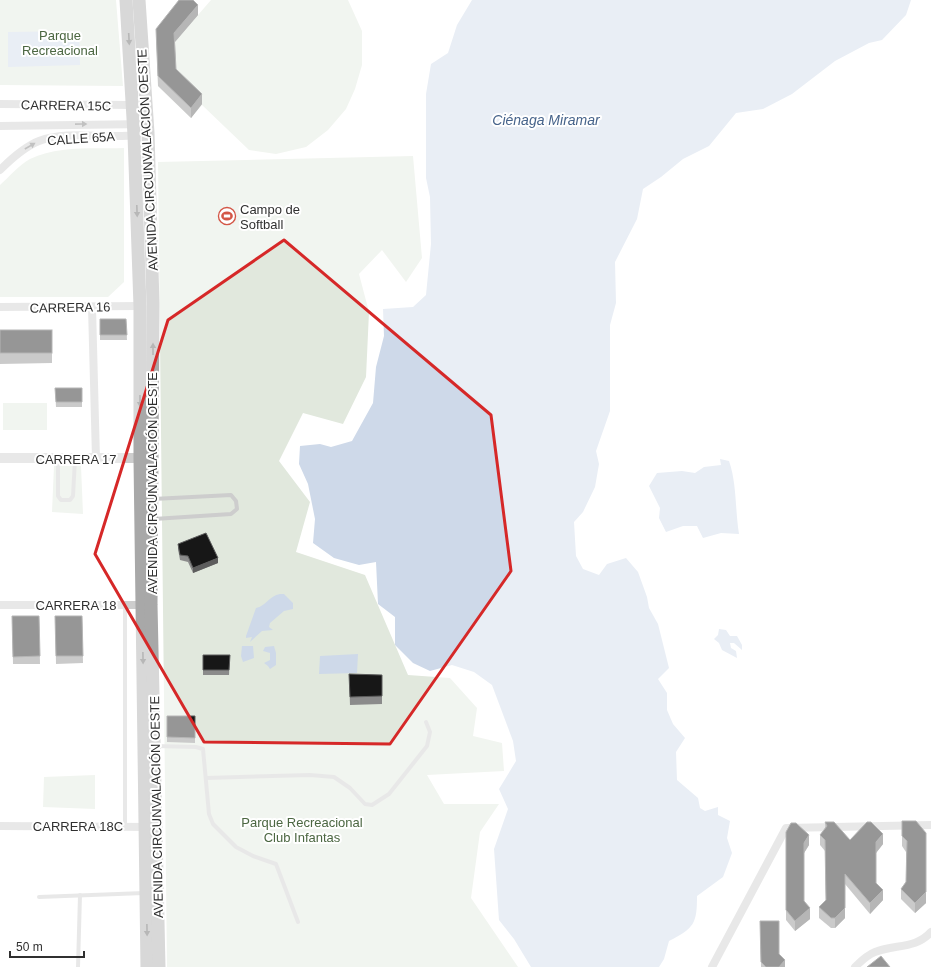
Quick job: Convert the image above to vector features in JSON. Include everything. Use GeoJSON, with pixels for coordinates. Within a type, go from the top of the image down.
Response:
{"type":"FeatureCollection","features":[{"type":"Feature","properties":{"kind":"main road","name":"AVENIDA CIRCUNVALACIÓN OESTE"},"geometry":{"type":"LineString","coordinates":[[126,0],[134,129],[146,458],[151,827],[159,967]]}},
{"type":"Feature","properties":{"kind":"main road","name":"AVENIDA CIRCUNVALACIÓN OESTE"},"geometry":{"type":"LineString","coordinates":[[139,0],[148,128],[153,304],[146,458],[151,500],[147,605],[155,746],[146,893],[147,967]]}},
{"type":"Feature","properties":{"kind":"street","name":"CARRERA 15C"},"geometry":{"type":"LineString","coordinates":[[0,104],[132,105]]}},
{"type":"Feature","properties":{"kind":"street","name":"CARRERA 15C"},"geometry":{"type":"LineString","coordinates":[[0,126],[148,128]]}},
{"type":"Feature","properties":{"kind":"street","name":"CALLE 65A"},"geometry":{"type":"LineString","coordinates":[[0,170],[14,156],[39,141],[56,137],[148,128]]}},
{"type":"Feature","properties":{"kind":"street","name":"CARRERA 16"},"geometry":{"type":"LineString","coordinates":[[0,308],[140,306]]}},
{"type":"Feature","properties":{"kind":"street"},"geometry":{"type":"LineString","coordinates":[[92,307],[96,459]]}},
{"type":"Feature","properties":{"kind":"street","name":"CARRERA 17"},"geometry":{"type":"LineString","coordinates":[[0,458],[146,458]]}},
{"type":"Feature","properties":{"kind":"street","name":"CARRERA 18"},"geometry":{"type":"LineString","coordinates":[[0,605],[147,605]]}},
{"type":"Feature","properties":{"kind":"street"},"geometry":{"type":"LineString","coordinates":[[712,967],[786,828],[931,825]]}},
{"type":"Feature","properties":{"kind":"street","name":"CARRERA 18C"},"geometry":{"type":"LineString","coordinates":[[0,826],[151,827]]}},
{"type":"Feature","properties":{"kind":"street"},"geometry":{"type":"LineString","coordinates":[[855,967],[867,955],[877,951],[918,943],[931,932]]}},
{"type":"Feature","properties":{"kind":"lane"},"geometry":{"type":"LineString","coordinates":[[58,458],[58,496],[65,502],[70,500],[73,496],[75,458]]}},
{"type":"Feature","properties":{"kind":"lane"},"geometry":{"type":"LineString","coordinates":[[151,500],[230,495],[236,501],[237,509],[232,514],[151,519]]}},
{"type":"Feature","properties":{"kind":"lane"},"geometry":{"type":"LineString","coordinates":[[125,605],[125,827]]}},
{"type":"Feature","properties":{"kind":"lane"},"geometry":{"type":"LineString","coordinates":[[206,778],[310,775],[334,777],[350,788],[364,804],[372,805],[389,794],[427,746],[430,732],[426,722]]}},
{"type":"Feature","properties":{"kind":"lane"},"geometry":{"type":"LineString","coordinates":[[155,746],[196,747],[203,749],[209,814],[213,824],[236,847],[253,856],[276,864],[298,922]]}},
{"type":"Feature","properties":{"kind":"lane"},"geometry":{"type":"LineString","coordinates":[[39,897],[146,893]]}},
{"type":"Feature","properties":{"kind":"lane"},"geometry":{"type":"LineString","coordinates":[[78,967],[80,895]]}},
{"type":"Feature","properties":{"kind":"highlighted area"},"geometry":{"type":"Polygon","coordinates":[[[284,240],[491,415],[511,571],[390,744],[204,742],[95,554],[168,320],[284,240]]]}},
{"type":"Feature","properties":{"kind":"green space","name":"Parque Recreacional"},"geometry":{"type":"Polygon","coordinates":[[[0,0],[116,0],[123,86],[0,85],[0,0]]]}},
{"type":"Feature","properties":{"kind":"green space"},"geometry":{"type":"Polygon","coordinates":[[[211,0],[348,0],[362,31],[362,65],[355,89],[346,109],[328,130],[306,147],[276,154],[249,150],[202,105],[191,118],[158,86],[156,39],[185,3],[198,15],[211,0]]]}},
{"type":"Feature","properties":{"kind":"green space"},"geometry":{"type":"Polygon","coordinates":[[[124,148],[124,282],[108,297],[0,297],[0,185],[22,164],[41,155],[64,150],[124,148]]]}},
{"type":"Feature","properties":{"kind":"green space","name":"Parque Recreacional Club Infantas"},"geometry":{"type":"Polygon","coordinates":[[[413,156],[422,258],[406,282],[382,250],[359,274],[369,312],[366,377],[343,424],[303,413],[279,461],[310,502],[296,552],[365,575],[408,675],[450,678],[477,708],[473,736],[502,743],[504,771],[427,775],[444,804],[499,804],[480,832],[471,898],[518,967],[167,967],[158,162],[413,156]]]}},
{"type":"Feature","properties":{"kind":"green space"},"geometry":{"type":"Polygon","coordinates":[[[3,403],[47,403],[47,430],[3,430],[3,403]]]}},
{"type":"Feature","properties":{"kind":"green space"},"geometry":{"type":"Polygon","coordinates":[[[54,466],[81,466],[83,514],[52,512],[54,466]]]}},
{"type":"Feature","properties":{"kind":"green space"},"geometry":{"type":"Polygon","coordinates":[[[95,775],[95,809],[43,807],[44,777],[95,775]]]}},
{"type":"Feature","properties":{"kind":"water","name":"Ciénaga Miramar"},"geometry":{"type":"Polygon","coordinates":[[[472,0],[911,0],[906,15],[882,40],[869,43],[835,61],[792,94],[763,109],[736,113],[709,146],[683,159],[643,189],[637,219],[615,262],[616,303],[610,325],[610,411],[596,451],[599,464],[595,487],[583,512],[574,522],[576,556],[583,569],[599,575],[607,564],[626,558],[638,572],[647,597],[649,608],[658,624],[669,668],[658,679],[667,693],[667,710],[673,724],[685,738],[676,752],[677,780],[698,798],[700,808],[705,811],[718,807],[718,815],[730,821],[727,838],[732,853],[723,877],[697,896],[695,919],[689,928],[669,941],[664,959],[659,967],[531,967],[514,939],[499,920],[494,849],[508,809],[499,789],[516,761],[513,741],[492,685],[474,672],[452,665],[430,671],[413,663],[395,645],[395,617],[378,604],[376,562],[359,565],[334,558],[313,543],[315,519],[308,484],[299,464],[300,446],[320,444],[331,447],[352,441],[373,403],[376,367],[384,336],[383,309],[413,307],[426,295],[431,244],[430,197],[426,178],[426,94],[431,64],[448,53],[457,25],[472,0]]]}},
{"type":"Feature","properties":{"kind":"water"},"geometry":{"type":"Polygon","coordinates":[[[79,31],[80,65],[8,67],[8,32],[79,31]]]}},
{"type":"Feature","properties":{"kind":"water"},"geometry":{"type":"Polygon","coordinates":[[[720,459],[729,461],[732,470],[739,534],[721,533],[703,538],[697,526],[683,526],[666,532],[659,518],[660,508],[649,486],[657,473],[682,471],[695,473],[704,467],[721,465],[720,459]]]}},
{"type":"Feature","properties":{"kind":"water"},"geometry":{"type":"Polygon","coordinates":[[[280,594],[284,594],[293,603],[293,609],[284,611],[270,623],[269,627],[273,630],[262,631],[250,642],[252,637],[246,638],[246,636],[256,608],[280,594]]]}},
{"type":"Feature","properties":{"kind":"water"},"geometry":{"type":"Polygon","coordinates":[[[719,629],[726,630],[730,636],[737,636],[742,645],[742,650],[734,643],[730,643],[731,648],[736,651],[737,658],[722,650],[719,643],[714,639],[718,635],[719,629]]]}},
{"type":"Feature","properties":{"kind":"water"},"geometry":{"type":"Polygon","coordinates":[[[242,646],[253,646],[254,658],[243,662],[241,656],[242,646]]]}},
{"type":"Feature","properties":{"kind":"water"},"geometry":{"type":"Polygon","coordinates":[[[274,646],[276,653],[276,665],[270,669],[264,663],[270,660],[270,653],[263,651],[265,647],[274,646]]]}},
{"type":"Feature","properties":{"kind":"water"},"geometry":{"type":"Polygon","coordinates":[[[358,654],[357,673],[319,674],[320,656],[358,654]]]}},
{"type":"Feature","properties":{"kind":"building"},"geometry":{"type":"Polygon","coordinates":[[[179,0],[193,0],[198,5],[174,33],[176,69],[202,94],[191,108],[158,76],[156,29],[179,0]]]}},
{"type":"Feature","properties":{"kind":"building"},"geometry":{"type":"Polygon","coordinates":[[[100,319],[126,319],[127,335],[100,335],[100,319]]]}},
{"type":"Feature","properties":{"kind":"building"},"geometry":{"type":"Polygon","coordinates":[[[0,330],[52,330],[52,353],[0,353],[0,330]]]}},
{"type":"Feature","properties":{"kind":"building"},"geometry":{"type":"Polygon","coordinates":[[[55,388],[82,388],[82,402],[56,402],[55,388]]]}},
{"type":"Feature","properties":{"kind":"building"},"geometry":{"type":"Polygon","coordinates":[[[206,533],[218,558],[193,568],[188,556],[180,555],[178,544],[206,533]]]}},
{"type":"Feature","properties":{"kind":"building"},"geometry":{"type":"Polygon","coordinates":[[[12,616],[39,616],[40,656],[13,657],[12,616]]]}},
{"type":"Feature","properties":{"kind":"building"},"geometry":{"type":"Polygon","coordinates":[[[55,616],[82,616],[83,656],[56,656],[55,616]]]}},
{"type":"Feature","properties":{"kind":"building"},"geometry":{"type":"Polygon","coordinates":[[[203,655],[230,655],[229,670],[203,670],[203,655]]]}},
{"type":"Feature","properties":{"kind":"building"},"geometry":{"type":"Polygon","coordinates":[[[349,674],[382,675],[382,696],[350,697],[349,674]]]}},
{"type":"Feature","properties":{"kind":"building"},"geometry":{"type":"Polygon","coordinates":[[[167,716],[195,716],[195,738],[167,737],[167,716]]]}},
{"type":"Feature","properties":{"kind":"building"},"geometry":{"type":"Polygon","coordinates":[[[902,821],[916,821],[926,833],[926,892],[915,903],[901,889],[906,882],[907,841],[902,836],[902,821]]]}},
{"type":"Feature","properties":{"kind":"building"},"geometry":{"type":"Polygon","coordinates":[[[825,822],[834,822],[850,840],[867,822],[871,822],[883,834],[876,842],[876,883],[883,890],[870,903],[845,874],[845,908],[835,918],[831,918],[819,907],[826,900],[825,840],[820,835],[827,826],[825,822]]]}},
{"type":"Feature","properties":{"kind":"building"},"geometry":{"type":"Polygon","coordinates":[[[791,823],[796,823],[809,835],[804,843],[804,901],[810,908],[795,921],[786,910],[786,832],[791,823]]]}},
{"type":"Feature","properties":{"kind":"building"},"geometry":{"type":"Polygon","coordinates":[[[760,921],[779,921],[779,954],[785,960],[779,967],[766,967],[761,962],[760,921]]]}},
{"type":"Feature","properties":{"kind":"building"},"geometry":{"type":"Polygon","coordinates":[[[881,956],[890,967],[867,967],[881,956]]]}},
{"type":"Feature","properties":{"kind":"place","name":"Campo de Softball"},"geometry":{"type":"Point","coordinates":[227,216]}}]}
